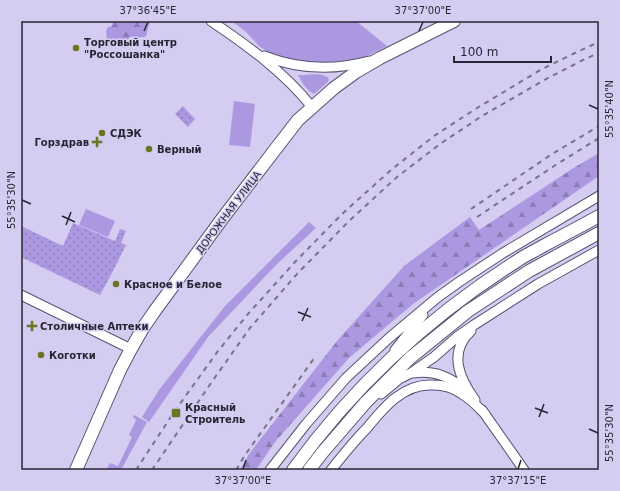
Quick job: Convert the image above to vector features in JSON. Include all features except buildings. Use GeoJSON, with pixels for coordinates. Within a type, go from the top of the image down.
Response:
{"type":"FeatureCollection","features":[{"type":"Feature","properties":{"kind":"main road","name":"ДОРОЖНАЯ УЛИЦА"},"geometry":{"type":"LineString","coordinates":[[76,470],[117,377],[143,328],[213,232],[298,120],[312,106],[345,80],[380,58],[454,21]]}},
{"type":"Feature","properties":{"kind":"main road"},"geometry":{"type":"LineString","coordinates":[[293,470],[311,444],[355,394],[402,348],[461,299],[518,260],[599,216]]}},
{"type":"Feature","properties":{"kind":"main road"},"geometry":{"type":"LineString","coordinates":[[309,470],[366,402],[410,358],[468,311],[529,271],[599,233]]}},
{"type":"Feature","properties":{"kind":"street"},"geometry":{"type":"LineString","coordinates":[[211,21],[255,52],[277,70],[295,86],[312,106]]}},
{"type":"Feature","properties":{"kind":"street"},"geometry":{"type":"LineString","coordinates":[[255,52],[292,65],[324,68],[346,67],[380,58]]}},
{"type":"Feature","properties":{"kind":"street"},"geometry":{"type":"LineString","coordinates":[[270,470],[306,424],[346,378],[389,338],[438,297],[503,253],[599,196]]}},
{"type":"Feature","properties":{"kind":"street"},"geometry":{"type":"LineString","coordinates":[[322,453],[383,392],[399,379],[411,373],[434,357],[458,336],[538,284],[599,250]]}},
{"type":"Feature","properties":{"kind":"street"},"geometry":{"type":"LineString","coordinates":[[21,295],[131,349]]}},
{"type":"Feature","properties":{"kind":"street"},"geometry":{"type":"LineString","coordinates":[[382,367],[438,297]]}},
{"type":"Feature","properties":{"kind":"street"},"geometry":{"type":"LineString","coordinates":[[486,318],[467,334],[460,344],[457,357],[459,371],[470,393],[524,470]]}},
{"type":"Feature","properties":{"kind":"street"},"geometry":{"type":"LineString","coordinates":[[411,373],[424,371],[448,377],[470,393]]}},
{"type":"Feature","properties":{"kind":"street"},"geometry":{"type":"LineString","coordinates":[[331,470],[347,449],[384,409],[400,394],[415,386],[427,384],[450,388],[462,394],[485,414]]}},
{"type":"Feature","properties":{"kind":"green space"},"geometry":{"type":"Polygon","coordinates":[[[113,21],[151,21],[146,36],[130,37],[127,40],[125,48],[110,43],[107,39],[106,31],[108,27],[112,26],[113,21]]]}},
{"type":"Feature","properties":{"kind":"green space"},"geometry":{"type":"Polygon","coordinates":[[[232,21],[356,21],[387,46],[365,57],[332,64],[311,63],[277,58],[259,46],[246,32],[232,21]]]}},
{"type":"Feature","properties":{"kind":"green space"},"geometry":{"type":"Polygon","coordinates":[[[319,74],[329,79],[328,82],[314,94],[306,88],[298,75],[319,74]]]}},
{"type":"Feature","properties":{"kind":"green space"},"geometry":{"type":"Polygon","coordinates":[[[234,101],[255,104],[250,147],[229,145],[234,101]]]}},
{"type":"Feature","properties":{"kind":"green space"},"geometry":{"type":"Polygon","coordinates":[[[183,106],[195,119],[188,127],[175,114],[183,106]]]}},
{"type":"Feature","properties":{"kind":"green space"},"geometry":{"type":"Polygon","coordinates":[[[599,153],[599,176],[413,304],[349,358],[275,442],[256,470],[240,470],[249,454],[337,341],[404,266],[470,217],[479,230],[599,153]]]}},
{"type":"Feature","properties":{"kind":"green space"},"geometry":{"type":"Polygon","coordinates":[[[86,209],[115,221],[108,237],[79,225],[86,209]]]}},
{"type":"Feature","properties":{"kind":"green space"},"geometry":{"type":"Polygon","coordinates":[[[309,222],[316,228],[276,265],[208,337],[149,422],[142,417],[159,390],[225,306],[309,222]]]}},
{"type":"Feature","properties":{"kind":"green space"},"geometry":{"type":"Polygon","coordinates":[[[73,223],[115,241],[120,229],[126,231],[121,243],[126,245],[100,295],[21,257],[21,226],[63,246],[73,223]]]}},
{"type":"Feature","properties":{"kind":"green space"},"geometry":{"type":"Polygon","coordinates":[[[134,415],[147,422],[121,470],[106,470],[110,463],[118,466],[132,437],[129,435],[136,420],[133,417],[134,415]]]}},
{"type":"Feature","properties":{"kind":"railway"},"geometry":{"type":"LineString","coordinates":[[136,470],[174,412],[218,351],[248,314],[295,262],[342,214],[391,170],[434,136],[542,69],[599,42]]}},
{"type":"Feature","properties":{"kind":"railway"},"geometry":{"type":"LineString","coordinates":[[152,470],[250,328],[297,274],[349,221],[397,177],[440,144],[482,116],[548,78],[599,53]]}},
{"type":"Feature","properties":{"kind":"railway"},"geometry":{"type":"LineString","coordinates":[[471,209],[552,154],[599,126]]}},
{"type":"Feature","properties":{"kind":"railway"},"geometry":{"type":"LineString","coordinates":[[477,217],[599,138]]}},
{"type":"Feature","properties":{"kind":"railway"},"geometry":{"type":"LineString","coordinates":[[236,470],[245,455],[315,357]]}},
{"type":"Feature","properties":{"kind":"place","name":"Торговый центр \"Россошанка\""},"geometry":{"type":"Point","coordinates":[76,48]}},
{"type":"Feature","properties":{"kind":"place","name":"СДЭК"},"geometry":{"type":"Point","coordinates":[102,133]}},
{"type":"Feature","properties":{"kind":"place","name":"Горздрав"},"geometry":{"type":"Point","coordinates":[97,142]}},
{"type":"Feature","properties":{"kind":"place","name":"Верный"},"geometry":{"type":"Point","coordinates":[149,149]}},
{"type":"Feature","properties":{"kind":"place","name":"Красное и Белое"},"geometry":{"type":"Point","coordinates":[116,284]}},
{"type":"Feature","properties":{"kind":"place","name":"Столичные Аптеки"},"geometry":{"type":"Point","coordinates":[32,326]}},
{"type":"Feature","properties":{"kind":"place","name":"Коготки"},"geometry":{"type":"Point","coordinates":[41,355]}},
{"type":"Feature","properties":{"kind":"place","name":"Красный Строитель"},"geometry":{"type":"Point","coordinates":[176,413]}}]}
